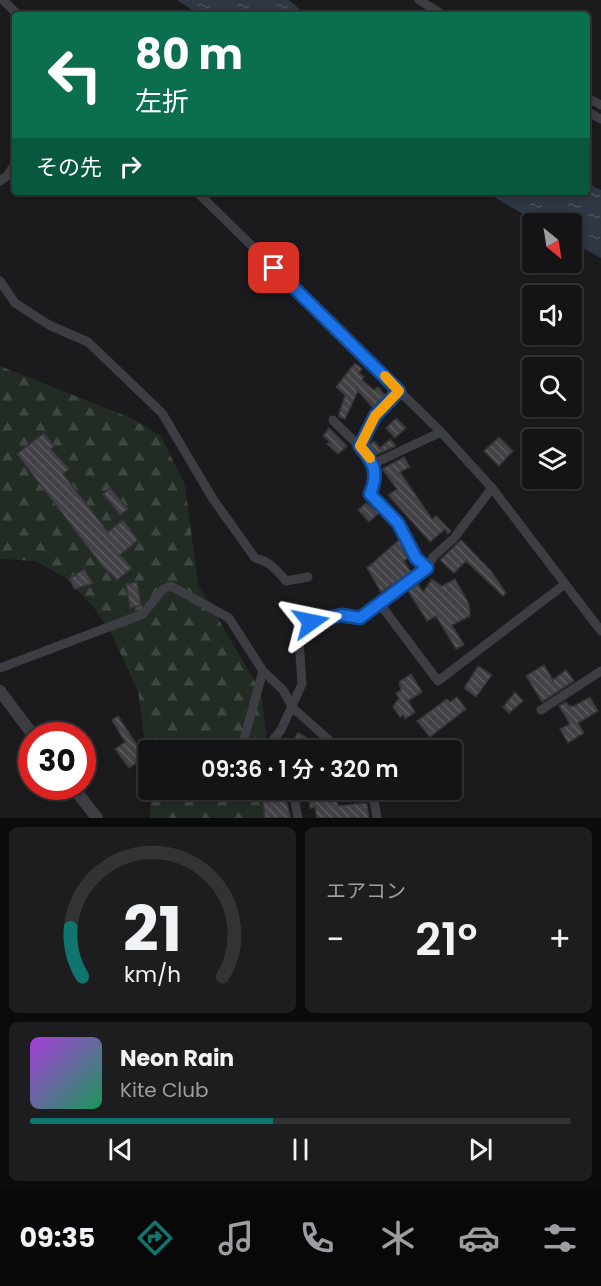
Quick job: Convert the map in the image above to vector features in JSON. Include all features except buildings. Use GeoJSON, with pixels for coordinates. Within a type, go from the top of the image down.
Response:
{"type":"FeatureCollection","features":[{"type":"Feature","properties":{"kind":"street"},"geometry":{"type":"LineString","coordinates":[[3,0],[15,12]]}},
{"type":"Feature","properties":{"kind":"street"},"geometry":{"type":"LineString","coordinates":[[419,0],[438,12]]}},
{"type":"Feature","properties":{"kind":"street"},"geometry":{"type":"LineString","coordinates":[[0,181],[12,168]]}},
{"type":"Feature","properties":{"kind":"street"},"geometry":{"type":"LineString","coordinates":[[200,195],[441,432],[492,488],[601,631]]}},
{"type":"Feature","properties":{"kind":"street"},"geometry":{"type":"LineString","coordinates":[[0,281],[15,303],[49,325],[88,342],[162,413],[213,499],[255,558],[276,569],[286,581],[308,577]]}},
{"type":"Feature","properties":{"kind":"street"},"geometry":{"type":"LineString","coordinates":[[360,446],[375,416],[399,391]]}},
{"type":"Feature","properties":{"kind":"street"},"geometry":{"type":"LineString","coordinates":[[333,420],[346,436],[360,446],[373,464],[376,480],[370,494],[398,523],[416,558],[427,568]]}},
{"type":"Feature","properties":{"kind":"street"},"geometry":{"type":"LineString","coordinates":[[373,464],[441,432]]}},
{"type":"Feature","properties":{"kind":"street"},"geometry":{"type":"LineString","coordinates":[[273,740],[293,708],[302,684],[298,625],[341,615],[360,618],[380,604],[427,568],[433,557],[454,538],[492,488]]}},
{"type":"Feature","properties":{"kind":"street"},"geometry":{"type":"LineString","coordinates":[[380,604],[438,681],[565,584]]}},
{"type":"Feature","properties":{"kind":"street"},"geometry":{"type":"LineString","coordinates":[[0,668],[143,614],[163,590],[171,586],[229,618],[263,671],[283,690],[293,708],[329,740]]}},
{"type":"Feature","properties":{"kind":"street"},"geometry":{"type":"LineString","coordinates":[[244,740],[263,671]]}},
{"type":"Feature","properties":{"kind":"street"},"geometry":{"type":"LineString","coordinates":[[541,710],[601,671]]}},
{"type":"Feature","properties":{"kind":"street"},"geometry":{"type":"LineString","coordinates":[[0,691],[23,722]]}},
{"type":"Feature","properties":{"kind":"street"},"geometry":{"type":"LineString","coordinates":[[83,800],[97,818]]}},
{"type":"Feature","properties":{"kind":"street"},"geometry":{"type":"LineString","coordinates":[[296,800],[298,818]]}},
{"type":"Feature","properties":{"kind":"street"},"geometry":{"type":"LineString","coordinates":[[373,800],[377,818]]}},
{"type":"Feature","properties":{"kind":"green space"},"geometry":{"type":"Polygon","coordinates":[[[0,366],[131,418],[161,436],[185,485],[198,584],[261,692],[267,740],[145,740],[138,691],[113,637],[95,609],[66,578],[35,561],[0,559],[0,366]]]}},
{"type":"Feature","properties":{"kind":"green space"},"geometry":{"type":"Polygon","coordinates":[[[150,800],[266,800],[265,818],[150,818],[150,800]]]}},
{"type":"Feature","properties":{"kind":"water"},"geometry":{"type":"Polygon","coordinates":[[[177,0],[289,0],[303,12],[195,12],[177,0]]]}},
{"type":"Feature","properties":{"kind":"water"},"geometry":{"type":"Polygon","coordinates":[[[590,184],[601,190],[601,258],[582,248],[582,213],[522,213],[490,195],[590,195],[590,184]]]}},
{"type":"Feature","properties":{"kind":"slow traffic"},"geometry":{"type":"LineString","coordinates":[[370,458],[360,446],[375,416],[399,391],[385,376]]}},
{"type":"Feature","properties":{"kind":"route"},"geometry":{"type":"LineString","coordinates":[[274,268],[399,391],[375,416],[360,446],[375,469],[376,480],[370,494],[398,523],[416,558],[427,568],[360,618],[341,615],[311,622]]}}]}
